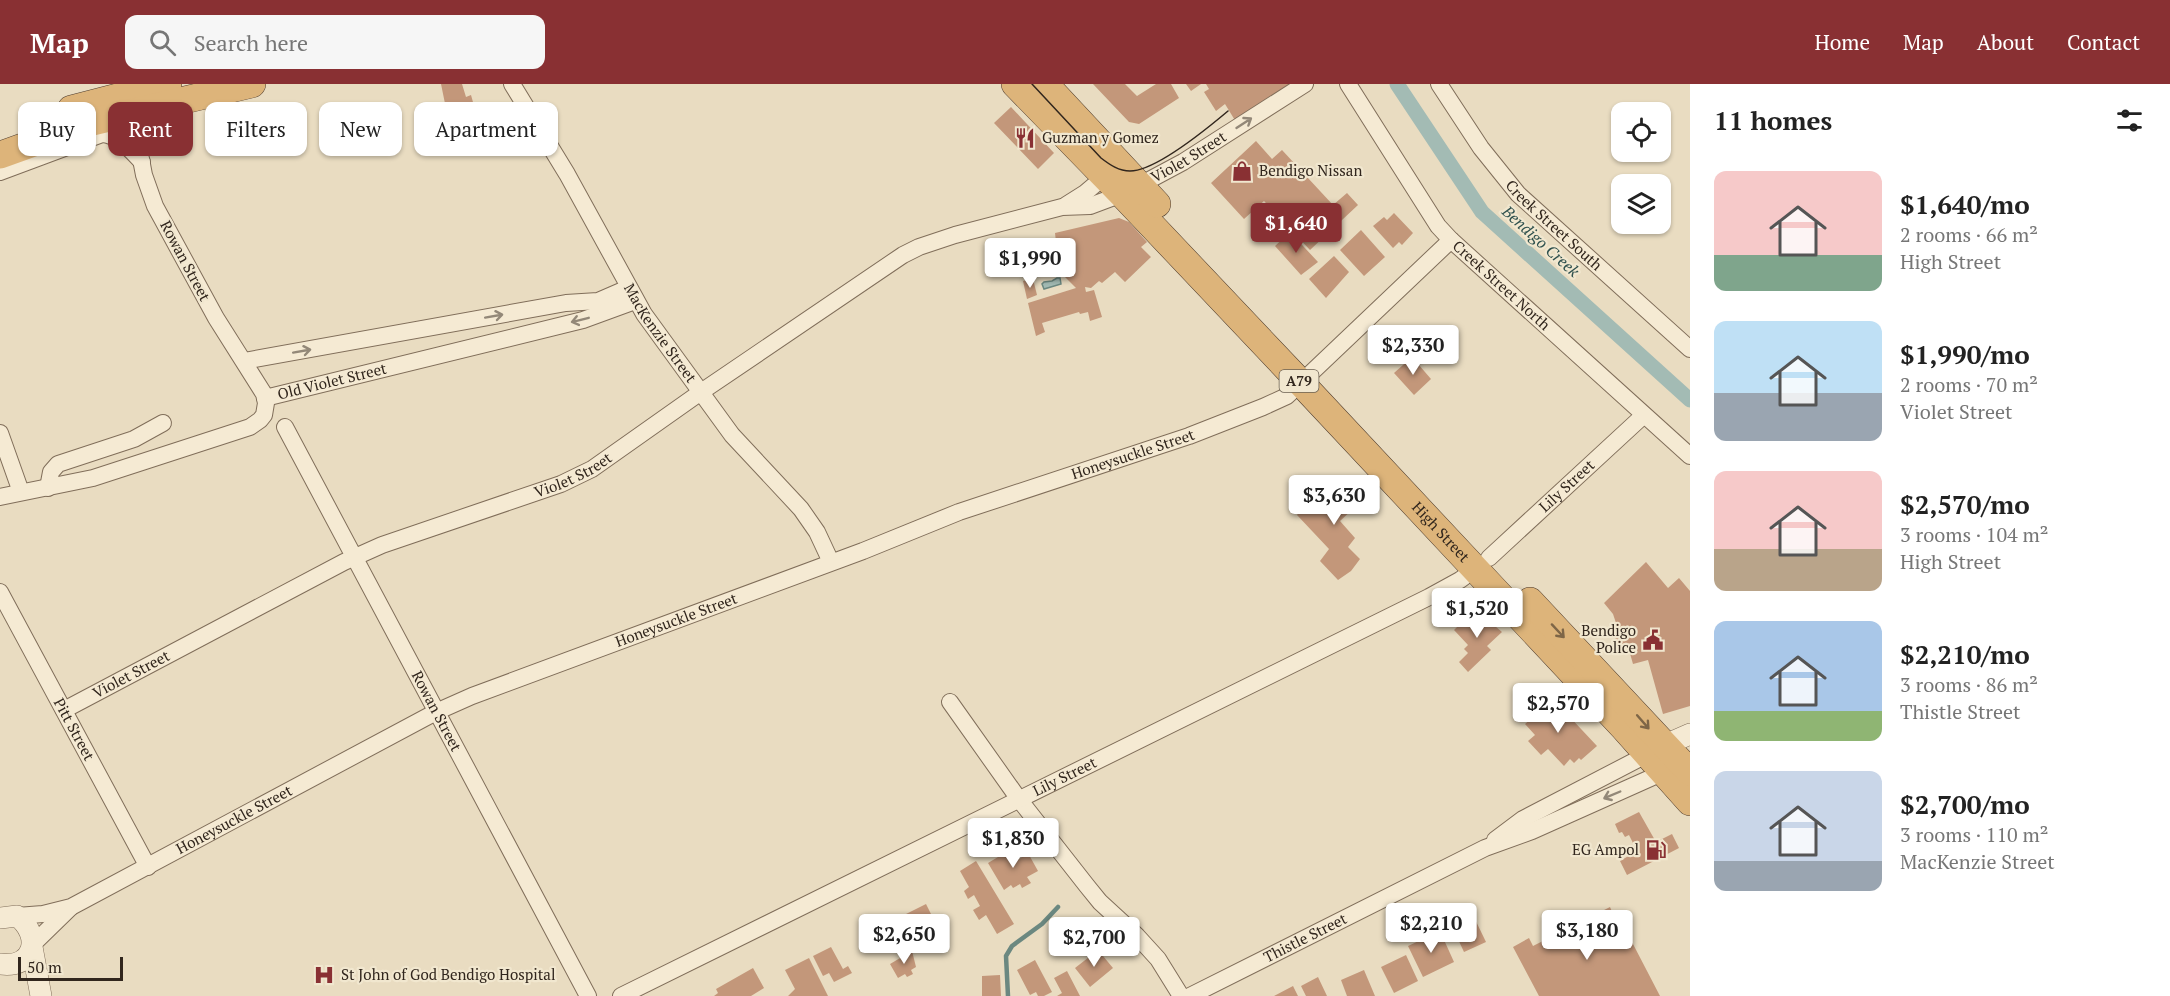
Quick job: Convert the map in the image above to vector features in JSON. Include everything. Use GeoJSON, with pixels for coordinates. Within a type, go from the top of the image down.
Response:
{"type":"FeatureCollection","features":[{"type":"Feature","properties":{"kind":"highway"},"geometry":{"type":"LineString","coordinates":[[0,136],[73,109],[168,84]]}},
{"type":"Feature","properties":{"kind":"highway"},"geometry":{"type":"LineString","coordinates":[[175,102],[252,84]]}},
{"type":"Feature","properties":{"kind":"highway","name":"High Street"},"geometry":{"type":"LineString","coordinates":[[1034,88],[1306,378],[1673,762],[1690,802]]}},
{"type":"Feature","properties":{"kind":"highway"},"geometry":{"type":"LineString","coordinates":[[0,155],[66,130],[108,119]]}},
{"type":"Feature","properties":{"kind":"street","name":"MacKenzie Street"},"geometry":{"type":"LineString","coordinates":[[512,84],[567,174],[632,295],[743,448],[801,509],[817,532],[831,562]]}},
{"type":"Feature","properties":{"kind":"street","name":"Violet Street"},"geometry":{"type":"LineString","coordinates":[[1062,207],[1085,193],[1121,179],[1177,166],[1305,84]]}},
{"type":"Feature","properties":{"kind":"street","name":"Creek Street North"},"geometry":{"type":"LineString","coordinates":[[1347,84],[1438,226],[1690,456]]}},
{"type":"Feature","properties":{"kind":"street","name":"Creek Street South"},"geometry":{"type":"LineString","coordinates":[[1439,84],[1481,148],[1518,194],[1690,349]]}},
{"type":"Feature","properties":{"kind":"street"},"geometry":{"type":"LineString","coordinates":[[0,172],[102,134],[117,139],[142,162]]}},
{"type":"Feature","properties":{"kind":"street","name":"Rowan Street"},"geometry":{"type":"LineString","coordinates":[[141,156],[147,186],[160,216],[213,313],[262,388],[265,398]]}},
{"type":"Feature","properties":{"kind":"street","name":"Violet Street"},"geometry":{"type":"LineString","coordinates":[[64,710],[354,557],[576,477],[608,459],[862,281],[911,251],[955,235],[1062,207],[1090,206],[1121,179]]}},
{"type":"Feature","properties":{"kind":"street","name":"Honeysuckle Street"},"geometry":{"type":"LineString","coordinates":[[8,913],[43,914],[71,907],[436,712],[472,696],[959,512],[1199,432],[1276,402],[1287,396],[1451,240]]}},
{"type":"Feature","properties":{"kind":"street"},"geometry":{"type":"LineString","coordinates":[[244,361],[566,303],[598,302],[632,295]]}},
{"type":"Feature","properties":{"kind":"street","name":"Old Violet Street"},"geometry":{"type":"LineString","coordinates":[[0,497],[110,474],[250,427],[264,415],[265,398],[583,320],[632,295]]}},
{"type":"Feature","properties":{"kind":"street","name":"Lily Street"},"geometry":{"type":"LineString","coordinates":[[621,996],[1460,580],[1482,563],[1644,414]]}},
{"type":"Feature","properties":{"kind":"street"},"geometry":{"type":"LineString","coordinates":[[48,488],[51,472],[58,464],[134,438],[164,423]]}},
{"type":"Feature","properties":{"kind":"street","name":"Rowan Street"},"geometry":{"type":"LineString","coordinates":[[285,427],[588,996]]}},
{"type":"Feature","properties":{"kind":"street"},"geometry":{"type":"LineString","coordinates":[[0,433],[21,492]]}},
{"type":"Feature","properties":{"kind":"street","name":"Pitt Street"},"geometry":{"type":"LineString","coordinates":[[0,592],[148,867]]}},
{"type":"Feature","properties":{"kind":"street"},"geometry":{"type":"LineString","coordinates":[[950,702],[1018,798],[1100,902],[1158,959],[1181,996]]}},
{"type":"Feature","properties":{"kind":"street","name":"Thistle Street"},"geometry":{"type":"LineString","coordinates":[[1190,996],[1485,848],[1532,831],[1673,762],[1690,734]]}},
{"type":"Feature","properties":{"kind":"street","name":"Thistle Street"},"geometry":{"type":"LineString","coordinates":[[1485,848],[1523,819],[1673,762]]}},
{"type":"Feature","properties":{"kind":"street","name":"Honeysuckle Street"},"geometry":{"type":"LineString","coordinates":[[32,946],[71,907]]}},
{"type":"Feature","properties":{"kind":"street"},"geometry":{"type":"LineString","coordinates":[[8,913],[29,928],[32,935],[41,996]]}},
{"type":"Feature","properties":{"kind":"street"},"geometry":{"type":"LineString","coordinates":[[2,965],[20,962],[32,946]]}},
{"type":"Feature","properties":{"kind":"street"},"geometry":{"type":"LineString","coordinates":[[2,965],[35,996]]}},
{"type":"Feature","properties":{"kind":"water"},"geometry":{"type":"Polygon","coordinates":[[[1060,278],[1061,284],[1044,289],[1042,284],[1044,282],[1060,278]]]}},
{"type":"Feature","properties":{"kind":"building"},"geometry":{"type":"Polygon","coordinates":[[[441,84],[462,84],[466,97],[471,95],[473,102],[445,102],[441,84]]]}},
{"type":"Feature","properties":{"kind":"building"},"geometry":{"type":"Polygon","coordinates":[[[1093,84],[1125,84],[1137,96],[1156,84],[1171,84],[1179,98],[1139,124],[1129,122],[1093,84]]]}},
{"type":"Feature","properties":{"kind":"building"},"geometry":{"type":"Polygon","coordinates":[[[1186,84],[1201,84],[1191,91],[1186,84]]]}},
{"type":"Feature","properties":{"kind":"building"},"geometry":{"type":"Polygon","coordinates":[[[1206,84],[1297,84],[1236,122],[1225,104],[1216,111],[1204,92],[1209,89],[1206,84]]]}},
{"type":"Feature","properties":{"kind":"building"},"geometry":{"type":"Polygon","coordinates":[[[1011,107],[1054,153],[1038,169],[994,123],[1011,107]]]}},
{"type":"Feature","properties":{"kind":"building"},"geometry":{"type":"Polygon","coordinates":[[[1256,141],[1272,159],[1282,150],[1333,205],[1347,193],[1358,205],[1310,250],[1264,201],[1244,219],[1211,183],[1256,141]]]}},
{"type":"Feature","properties":{"kind":"building"},"geometry":{"type":"Polygon","coordinates":[[[1394,213],[1413,233],[1402,245],[1399,242],[1393,248],[1373,226],[1384,217],[1387,220],[1394,213]]]}},
{"type":"Feature","properties":{"kind":"building"},"geometry":{"type":"Polygon","coordinates":[[[1119,218],[1129,222],[1147,242],[1141,247],[1151,257],[1125,282],[1115,272],[1102,283],[1099,281],[1091,288],[1085,287],[1086,292],[1094,290],[1102,317],[1090,321],[1088,312],[1080,314],[1079,312],[1042,323],[1045,332],[1036,336],[1028,303],[1076,288],[1060,272],[1053,269],[1030,274],[1029,272],[1023,273],[1022,270],[1020,271],[1017,256],[1033,252],[1032,248],[1046,245],[1048,251],[1057,251],[1055,233],[1119,218]]]}},
{"type":"Feature","properties":{"kind":"building"},"geometry":{"type":"Polygon","coordinates":[[[1361,230],[1385,257],[1364,276],[1340,250],[1361,230]]]}},
{"type":"Feature","properties":{"kind":"building"},"geometry":{"type":"Polygon","coordinates":[[[1290,232],[1318,262],[1301,275],[1275,246],[1290,232]]]}},
{"type":"Feature","properties":{"kind":"building"},"geometry":{"type":"Polygon","coordinates":[[[1334,256],[1349,272],[1326,298],[1309,279],[1334,256]]]}},
{"type":"Feature","properties":{"kind":"building"},"geometry":{"type":"Polygon","coordinates":[[[1033,279],[1037,295],[1027,299],[1023,281],[1033,279]]]}},
{"type":"Feature","properties":{"kind":"building"},"geometry":{"type":"Polygon","coordinates":[[[1412,357],[1431,379],[1414,395],[1394,373],[1412,357]]]}},
{"type":"Feature","properties":{"kind":"building"},"geometry":{"type":"Polygon","coordinates":[[[1346,478],[1365,498],[1340,521],[1355,538],[1348,547],[1360,559],[1351,571],[1338,580],[1320,561],[1329,549],[1297,515],[1306,504],[1324,492],[1327,495],[1346,478]]]}},
{"type":"Feature","properties":{"kind":"building","name":"Bendigo Police"},"geometry":{"type":"Polygon","coordinates":[[[1646,562],[1668,588],[1679,578],[1690,591],[1690,706],[1663,714],[1648,660],[1633,664],[1629,650],[1620,653],[1613,630],[1618,629],[1613,614],[1604,603],[1646,562]]]}},
{"type":"Feature","properties":{"kind":"building"},"geometry":{"type":"Polygon","coordinates":[[[1476,609],[1482,609],[1482,615],[1502,632],[1487,646],[1491,650],[1468,672],[1459,662],[1468,653],[1464,649],[1468,645],[1454,630],[1465,619],[1469,621],[1477,614],[1476,609]]]}},
{"type":"Feature","properties":{"kind":"building"},"geometry":{"type":"Polygon","coordinates":[[[1551,697],[1597,746],[1581,760],[1579,758],[1574,763],[1570,759],[1564,766],[1548,749],[1541,755],[1528,741],[1535,735],[1525,724],[1532,718],[1530,716],[1551,697]]]}},
{"type":"Feature","properties":{"kind":"building","name":"EG Ampol"},"geometry":{"type":"Polygon","coordinates":[[[1639,812],[1656,842],[1672,834],[1679,848],[1627,875],[1620,861],[1637,851],[1629,835],[1625,837],[1622,832],[1619,833],[1615,824],[1639,812]]]}},
{"type":"Feature","properties":{"kind":"building"},"geometry":{"type":"Polygon","coordinates":[[[1013,848],[1019,859],[1028,853],[1038,871],[1027,877],[1031,883],[1022,888],[1020,884],[1013,888],[1011,885],[1004,890],[988,863],[1013,848]]]}},
{"type":"Feature","properties":{"kind":"building"},"geometry":{"type":"Polygon","coordinates":[[[976,861],[1014,924],[997,934],[986,915],[979,920],[973,910],[980,906],[974,895],[968,899],[964,891],[969,887],[960,871],[976,861]]]}},
{"type":"Feature","properties":{"kind":"building"},"geometry":{"type":"Polygon","coordinates":[[[926,904],[940,932],[919,942],[906,914],[926,904]]]}},
{"type":"Feature","properties":{"kind":"building"},"geometry":{"type":"Polygon","coordinates":[[[1610,907],[1616,921],[1620,919],[1660,996],[1539,996],[1513,947],[1529,938],[1533,946],[1610,907]]]}},
{"type":"Feature","properties":{"kind":"building"},"geometry":{"type":"Polygon","coordinates":[[[1470,909],[1486,942],[1464,952],[1449,920],[1470,909]]]}},
{"type":"Feature","properties":{"kind":"building"},"geometry":{"type":"Polygon","coordinates":[[[1440,931],[1454,962],[1423,977],[1408,946],[1440,931]]]}},
{"type":"Feature","properties":{"kind":"building"},"geometry":{"type":"Polygon","coordinates":[[[831,947],[843,969],[848,966],[852,973],[834,982],[829,973],[823,976],[813,956],[831,947]]]}},
{"type":"Feature","properties":{"kind":"building"},"geometry":{"type":"Polygon","coordinates":[[[1098,950],[1113,968],[1090,987],[1075,968],[1098,950]]]}},
{"type":"Feature","properties":{"kind":"building"},"geometry":{"type":"Polygon","coordinates":[[[912,951],[916,967],[911,970],[913,974],[907,977],[905,974],[898,978],[890,964],[912,951]]]}},
{"type":"Feature","properties":{"kind":"building"},"geometry":{"type":"Polygon","coordinates":[[[1406,955],[1418,981],[1394,993],[1381,967],[1406,955]]]}},
{"type":"Feature","properties":{"kind":"building"},"geometry":{"type":"Polygon","coordinates":[[[809,958],[828,996],[788,996],[795,989],[785,970],[809,958]]]}},
{"type":"Feature","properties":{"kind":"building"},"geometry":{"type":"Polygon","coordinates":[[[1035,960],[1052,992],[1044,996],[1038,996],[1036,992],[1030,995],[1017,970],[1035,960]]]}},
{"type":"Feature","properties":{"kind":"building"},"geometry":{"type":"Polygon","coordinates":[[[753,968],[764,988],[751,996],[714,996],[718,993],[716,989],[753,968]]]}},
{"type":"Feature","properties":{"kind":"building"},"geometry":{"type":"Polygon","coordinates":[[[1364,970],[1375,996],[1347,996],[1341,980],[1364,970]]]}},
{"type":"Feature","properties":{"kind":"building"},"geometry":{"type":"Polygon","coordinates":[[[1067,971],[1080,996],[1057,996],[1062,993],[1054,978],[1067,971]]]}},
{"type":"Feature","properties":{"kind":"building"},"geometry":{"type":"Polygon","coordinates":[[[1000,975],[1001,996],[982,996],[982,976],[1000,975]]]}},
{"type":"Feature","properties":{"kind":"building"},"geometry":{"type":"Polygon","coordinates":[[[1318,977],[1327,996],[1306,996],[1301,986],[1318,977]]]}},
{"type":"Feature","properties":{"kind":"building"},"geometry":{"type":"Polygon","coordinates":[[[1293,986],[1298,996],[1274,996],[1293,986]]]}},
{"type":"Feature","properties":{"kind":"waterway","name":"Bendigo Creek"},"geometry":{"type":"LineString","coordinates":[[1397,84],[1482,212],[1690,400]]}},
{"type":"Feature","properties":{"kind":"waterway"},"geometry":{"type":"LineString","coordinates":[[1008,996],[1006,956],[1012,946],[1042,924],[1058,907]]}},
{"type":"Feature","properties":{"kind":"tram line"},"geometry":{"type":"LineString","coordinates":[[1032,84],[1101,158],[1126,171],[1154,164],[1195,137],[1228,111]]}},
{"type":"Feature","properties":{"kind":"place","name":"Guzman y Gomez"},"geometry":{"type":"Point","coordinates":[1025,138]}},
{"type":"Feature","properties":{"kind":"place","name":"Bendigo Nissan"},"geometry":{"type":"Point","coordinates":[1242,171]}},
{"type":"Feature","properties":{"kind":"place","name":"Bendigo Police"},"geometry":{"type":"Point","coordinates":[1653,640]}},
{"type":"Feature","properties":{"kind":"place","name":"EG Ampol"},"geometry":{"type":"Point","coordinates":[1656,850]}},
{"type":"Feature","properties":{"kind":"place","name":"St John of God Bendigo Hospital"},"geometry":{"type":"Point","coordinates":[324,975]}}]}
